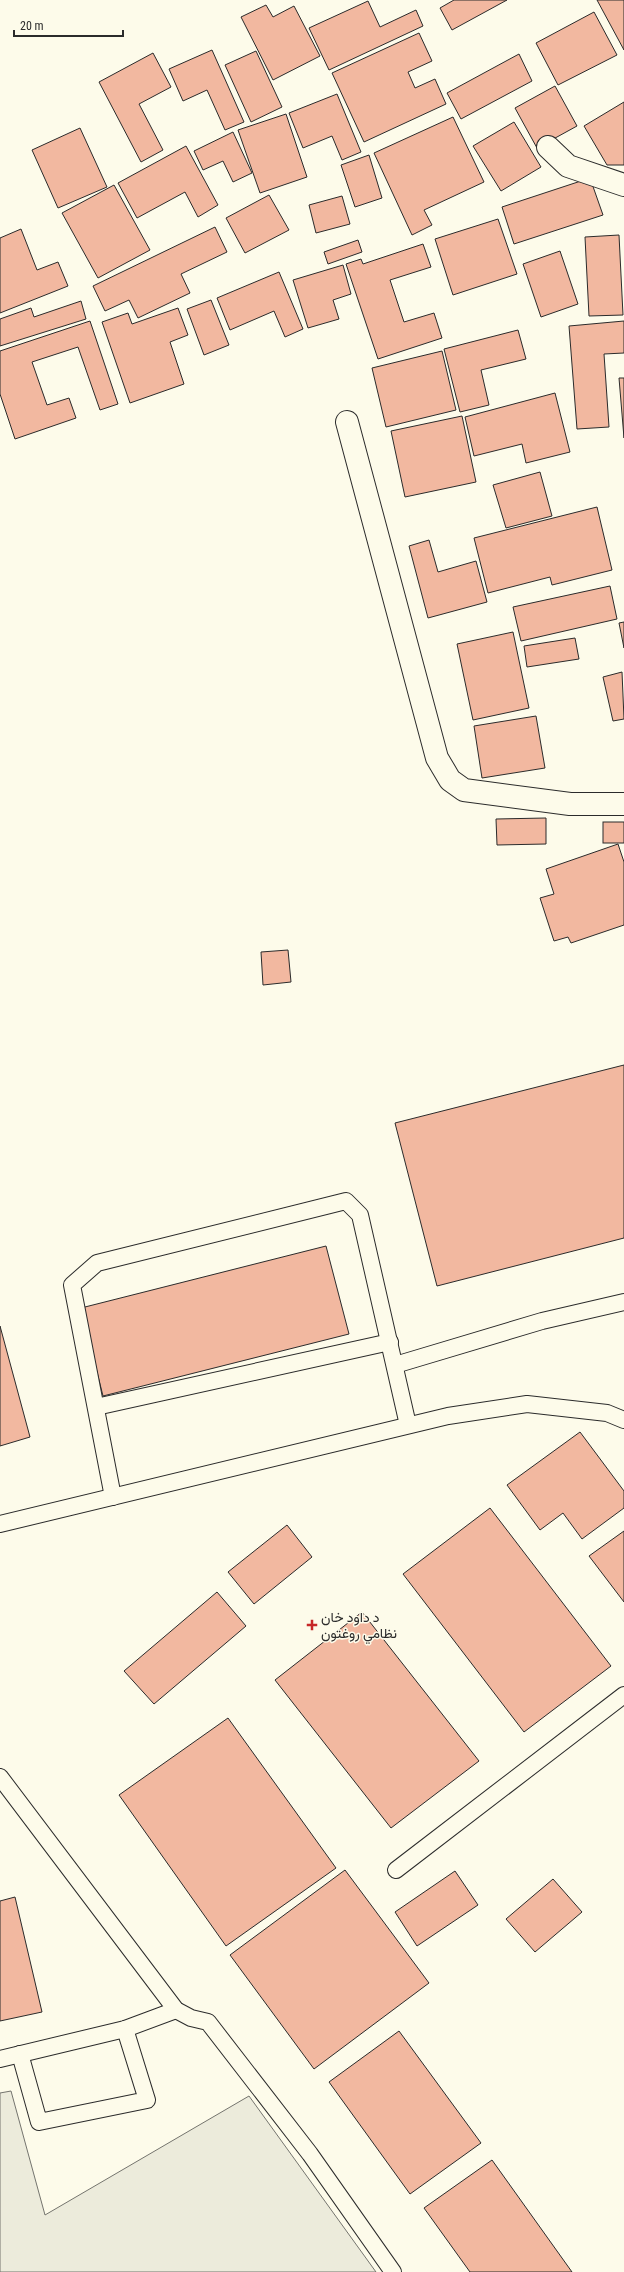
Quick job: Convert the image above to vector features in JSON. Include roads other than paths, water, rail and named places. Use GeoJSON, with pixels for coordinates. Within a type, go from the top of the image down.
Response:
{"type":"FeatureCollection","features":[{"type":"Feature","properties":{"kind":"street"},"geometry":{"type":"LineString","coordinates":[[548,146],[568,166],[624,185]]}},
{"type":"Feature","properties":{"kind":"street"},"geometry":{"type":"LineString","coordinates":[[347,422],[437,758],[450,780],[464,790],[570,804],[624,804]]}},
{"type":"Feature","properties":{"kind":"lane"},"geometry":{"type":"LineString","coordinates":[[113,1497],[72,1285],[97,1263],[346,1201],[360,1215],[408,1425]]}},
{"type":"Feature","properties":{"kind":"lane"},"geometry":{"type":"LineString","coordinates":[[395,1365],[542,1321],[624,1302]]}},
{"type":"Feature","properties":{"kind":"lane"},"geometry":{"type":"LineString","coordinates":[[96,1407],[390,1342]]}},
{"type":"Feature","properties":{"kind":"lane"},"geometry":{"type":"LineString","coordinates":[[0,1524],[448,1416],[527,1404],[607,1413],[624,1420]]}},
{"type":"Feature","properties":{"kind":"lane"},"geometry":{"type":"LineString","coordinates":[[396,1870],[624,1695]]}},
{"type":"Feature","properties":{"kind":"lane"},"geometry":{"type":"LineString","coordinates":[[0,1776],[176,2010],[191,2018],[208,2022],[310,2154],[393,2272]]}},
{"type":"Feature","properties":{"kind":"lane"},"geometry":{"type":"LineString","coordinates":[[0,2059],[125,2029],[176,2010]]}},
{"type":"Feature","properties":{"kind":"lane"},"geometry":{"type":"LineString","coordinates":[[20,2054],[38,2122],[147,2100],[125,2029]]}},
{"type":"Feature","properties":{"kind":"place","name":"د داود خان نظامي روغتون"},"geometry":{"type":"Point","coordinates":[312,1625]}}]}
